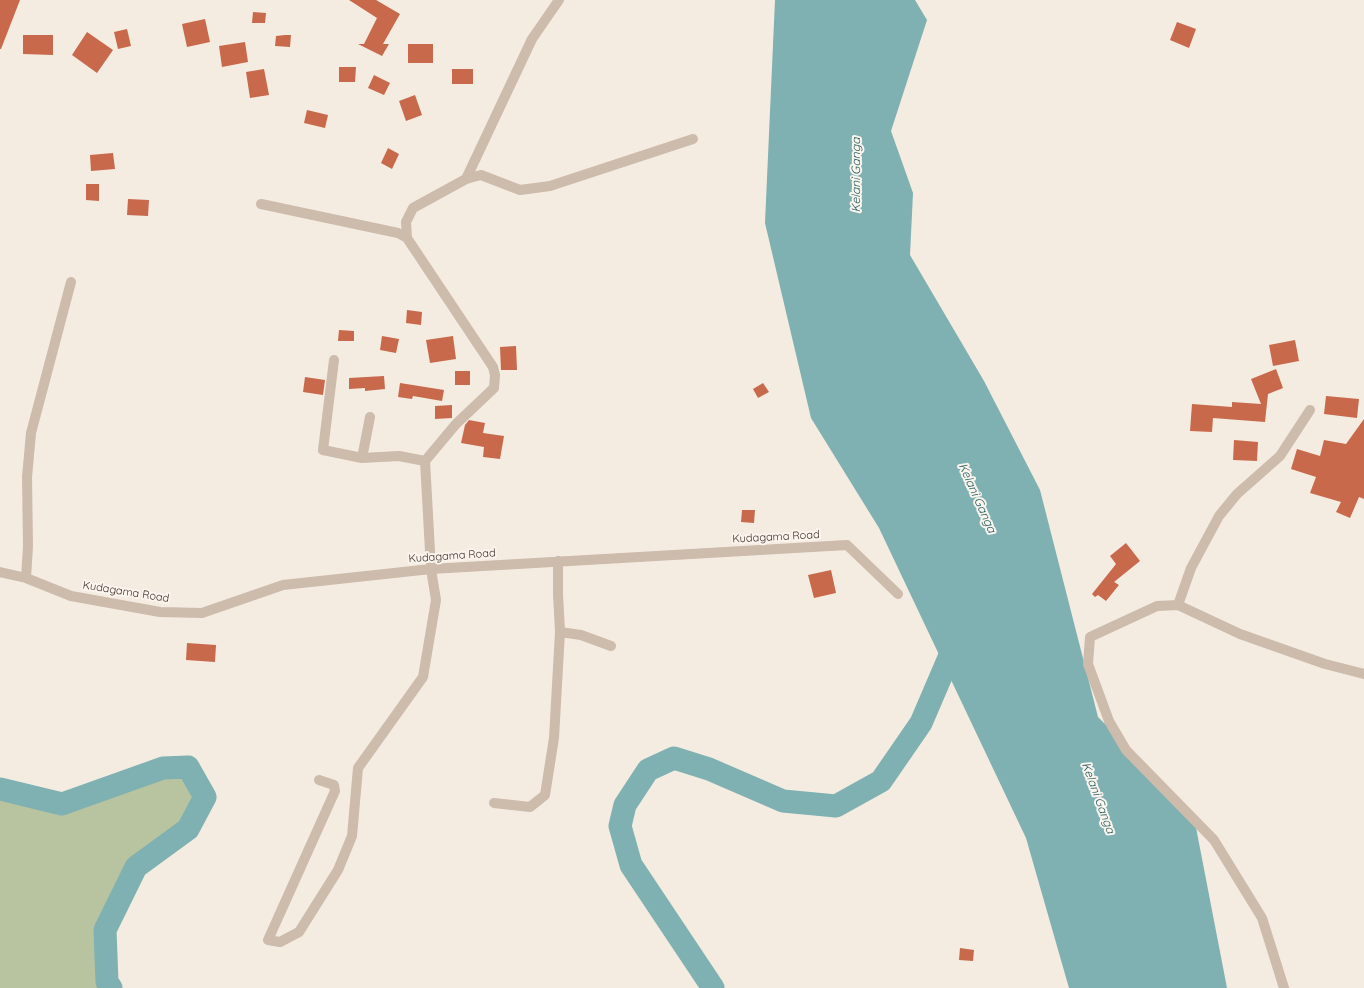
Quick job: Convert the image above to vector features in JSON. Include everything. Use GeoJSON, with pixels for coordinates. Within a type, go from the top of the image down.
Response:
{"type":"FeatureCollection","features":[{"type":"Feature","properties":{"kind":"street"},"geometry":{"type":"LineString","coordinates":[[466,179],[532,39],[560,0]]}},
{"type":"Feature","properties":{"kind":"street"},"geometry":{"type":"LineString","coordinates":[[407,238],[406,222],[413,208],[466,179],[481,175],[520,190],[550,186],[692,139]]}},
{"type":"Feature","properties":{"kind":"street"},"geometry":{"type":"LineString","coordinates":[[261,204],[398,233],[407,238],[493,366],[495,375],[494,388],[456,424],[425,462],[431,568],[436,600],[423,677],[358,768],[352,836],[338,870],[299,932],[280,942],[268,940],[335,791],[334,785],[319,780]]}},
{"type":"Feature","properties":{"kind":"street"},"geometry":{"type":"LineString","coordinates":[[26,578],[28,546],[27,478],[31,433],[71,282]]}},
{"type":"Feature","properties":{"kind":"street"},"geometry":{"type":"LineString","coordinates":[[334,360],[323,450],[362,458],[398,456],[425,462]]}},
{"type":"Feature","properties":{"kind":"street"},"geometry":{"type":"LineString","coordinates":[[1178,606],[1191,568],[1219,516],[1237,494],[1280,456],[1310,410]]}},
{"type":"Feature","properties":{"kind":"street"},"geometry":{"type":"LineString","coordinates":[[362,458],[370,417]]}},
{"type":"Feature","properties":{"kind":"street","name":"Kudagama Road"},"geometry":{"type":"LineString","coordinates":[[0,572],[26,578],[71,596],[160,612],[202,614],[283,585],[431,568],[847,546],[898,594]]}},
{"type":"Feature","properties":{"kind":"street"},"geometry":{"type":"LineString","coordinates":[[494,803],[530,807],[545,795],[554,738],[560,632],[558,561]]}},
{"type":"Feature","properties":{"kind":"street"},"geometry":{"type":"LineString","coordinates":[[1284,988],[1262,918],[1214,840],[1126,750],[1109,721],[1088,664],[1090,637],[1157,606],[1178,606],[1240,634],[1326,664],[1364,674]]}},
{"type":"Feature","properties":{"kind":"street"},"geometry":{"type":"LineString","coordinates":[[560,632],[581,635],[611,646]]}},
{"type":"Feature","properties":{"kind":"green space"},"geometry":{"type":"Polygon","coordinates":[[[184,774],[197,797],[182,824],[130,862],[98,928],[99,985],[97,988],[0,988],[0,797],[63,812],[164,775],[184,774]]]}},
{"type":"Feature","properties":{"kind":"water","name":"Kelani Ganga"},"geometry":{"type":"Polygon","coordinates":[[[775,0],[915,0],[927,20],[891,131],[913,193],[910,255],[984,381],[1040,490],[1098,717],[1193,812],[1227,988],[1069,988],[1026,838],[879,528],[811,418],[765,223],[775,0]]]}},
{"type":"Feature","properties":{"kind":"building"},"geometry":{"type":"Polygon","coordinates":[[[0,0],[20,0],[1,49],[0,49],[0,0]]]}},
{"type":"Feature","properties":{"kind":"building"},"geometry":{"type":"Polygon","coordinates":[[[349,0],[376,0],[400,14],[383,44],[389,44],[382,56],[358,44],[364,44],[377,18],[349,0]]]}},
{"type":"Feature","properties":{"kind":"building"},"geometry":{"type":"Polygon","coordinates":[[[253,12],[266,13],[265,23],[252,23],[253,12]]]}},
{"type":"Feature","properties":{"kind":"building"},"geometry":{"type":"Polygon","coordinates":[[[205,19],[210,42],[187,47],[182,24],[205,19]]]}},
{"type":"Feature","properties":{"kind":"building"},"geometry":{"type":"Polygon","coordinates":[[[1177,22],[1196,29],[1189,48],[1170,40],[1177,22]]]}},
{"type":"Feature","properties":{"kind":"building"},"geometry":{"type":"Polygon","coordinates":[[[127,29],[131,46],[118,49],[114,32],[127,29]]]}},
{"type":"Feature","properties":{"kind":"building"},"geometry":{"type":"Polygon","coordinates":[[[87,32],[113,50],[97,73],[72,55],[87,32]]]}},
{"type":"Feature","properties":{"kind":"building"},"geometry":{"type":"Polygon","coordinates":[[[23,35],[53,35],[53,55],[23,54],[23,35]]]}},
{"type":"Feature","properties":{"kind":"building"},"geometry":{"type":"Polygon","coordinates":[[[291,35],[290,47],[275,46],[276,36],[291,35]]]}},
{"type":"Feature","properties":{"kind":"building"},"geometry":{"type":"Polygon","coordinates":[[[245,42],[248,62],[222,67],[219,46],[245,42]]]}},
{"type":"Feature","properties":{"kind":"building"},"geometry":{"type":"Polygon","coordinates":[[[408,44],[433,44],[433,63],[408,63],[408,44]]]}},
{"type":"Feature","properties":{"kind":"building"},"geometry":{"type":"Polygon","coordinates":[[[339,67],[356,67],[355,82],[339,82],[339,67]]]}},
{"type":"Feature","properties":{"kind":"building"},"geometry":{"type":"Polygon","coordinates":[[[264,69],[269,95],[250,98],[246,72],[264,69]]]}},
{"type":"Feature","properties":{"kind":"building"},"geometry":{"type":"Polygon","coordinates":[[[452,69],[473,69],[473,84],[452,84],[452,69]]]}},
{"type":"Feature","properties":{"kind":"building"},"geometry":{"type":"Polygon","coordinates":[[[374,75],[390,83],[384,95],[368,88],[374,75]]]}},
{"type":"Feature","properties":{"kind":"building"},"geometry":{"type":"Polygon","coordinates":[[[415,95],[422,115],[406,121],[399,101],[415,95]]]}},
{"type":"Feature","properties":{"kind":"building"},"geometry":{"type":"Polygon","coordinates":[[[307,110],[328,115],[325,128],[304,123],[307,110]]]}},
{"type":"Feature","properties":{"kind":"building"},"geometry":{"type":"Polygon","coordinates":[[[388,148],[399,154],[392,169],[381,163],[388,148]]]}},
{"type":"Feature","properties":{"kind":"building"},"geometry":{"type":"Polygon","coordinates":[[[113,153],[115,169],[91,171],[90,155],[113,153]]]}},
{"type":"Feature","properties":{"kind":"building"},"geometry":{"type":"Polygon","coordinates":[[[86,184],[99,184],[99,201],[86,200],[86,184]]]}},
{"type":"Feature","properties":{"kind":"building"},"geometry":{"type":"Polygon","coordinates":[[[128,199],[149,200],[148,216],[127,215],[128,199]]]}},
{"type":"Feature","properties":{"kind":"building"},"geometry":{"type":"Polygon","coordinates":[[[407,310],[422,312],[421,325],[406,323],[407,310]]]}},
{"type":"Feature","properties":{"kind":"building"},"geometry":{"type":"Polygon","coordinates":[[[339,330],[354,331],[354,341],[338,341],[339,330]]]}},
{"type":"Feature","properties":{"kind":"building"},"geometry":{"type":"Polygon","coordinates":[[[382,336],[399,339],[396,353],[380,350],[382,336]]]}},
{"type":"Feature","properties":{"kind":"building"},"geometry":{"type":"Polygon","coordinates":[[[453,336],[456,359],[430,363],[426,340],[453,336]]]}},
{"type":"Feature","properties":{"kind":"building"},"geometry":{"type":"Polygon","coordinates":[[[1295,340],[1299,361],[1273,366],[1269,345],[1295,340]]]}},
{"type":"Feature","properties":{"kind":"building"},"geometry":{"type":"Polygon","coordinates":[[[516,346],[517,370],[501,370],[500,347],[516,346]]]}},
{"type":"Feature","properties":{"kind":"building"},"geometry":{"type":"Polygon","coordinates":[[[1276,369],[1283,388],[1268,394],[1265,422],[1213,418],[1212,432],[1190,431],[1192,404],[1232,407],[1232,402],[1261,404],[1251,379],[1276,369]]]}},
{"type":"Feature","properties":{"kind":"building"},"geometry":{"type":"Polygon","coordinates":[[[455,371],[470,371],[470,385],[455,385],[455,371]]]}},
{"type":"Feature","properties":{"kind":"building"},"geometry":{"type":"Polygon","coordinates":[[[384,376],[385,389],[365,391],[365,388],[349,389],[349,378],[384,376]]]}},
{"type":"Feature","properties":{"kind":"building"},"geometry":{"type":"Polygon","coordinates":[[[305,377],[325,380],[323,395],[303,392],[305,377]]]}},
{"type":"Feature","properties":{"kind":"building"},"geometry":{"type":"Polygon","coordinates":[[[400,383],[444,390],[442,401],[413,396],[412,399],[398,397],[400,383]]]}},
{"type":"Feature","properties":{"kind":"building"},"geometry":{"type":"Polygon","coordinates":[[[763,383],[769,392],[758,398],[753,389],[763,383]]]}},
{"type":"Feature","properties":{"kind":"building"},"geometry":{"type":"Polygon","coordinates":[[[1326,396],[1359,399],[1357,418],[1324,414],[1326,396]]]}},
{"type":"Feature","properties":{"kind":"building"},"geometry":{"type":"Polygon","coordinates":[[[452,405],[452,418],[435,419],[435,406],[452,405]]]}},
{"type":"Feature","properties":{"kind":"building"},"geometry":{"type":"Polygon","coordinates":[[[1364,419],[1364,499],[1359,497],[1350,518],[1336,512],[1341,502],[1310,493],[1316,477],[1291,469],[1297,449],[1320,456],[1324,440],[1346,444],[1364,419]]]}},
{"type":"Feature","properties":{"kind":"building"},"geometry":{"type":"Polygon","coordinates":[[[469,420],[485,423],[483,433],[504,436],[500,459],[483,457],[484,447],[461,443],[465,425],[469,420]]]}},
{"type":"Feature","properties":{"kind":"building"},"geometry":{"type":"Polygon","coordinates":[[[1234,440],[1258,442],[1257,461],[1233,460],[1234,440]]]}},
{"type":"Feature","properties":{"kind":"building"},"geometry":{"type":"Polygon","coordinates":[[[742,510],[755,510],[754,523],[741,522],[742,510]]]}},
{"type":"Feature","properties":{"kind":"building"},"geometry":{"type":"Polygon","coordinates":[[[1126,543],[1140,561],[1114,582],[1119,585],[1106,601],[1098,595],[1095,597],[1092,594],[1116,564],[1110,556],[1126,543]]]}},
{"type":"Feature","properties":{"kind":"building"},"geometry":{"type":"Polygon","coordinates":[[[831,570],[836,593],[814,598],[808,575],[831,570]]]}},
{"type":"Feature","properties":{"kind":"building"},"geometry":{"type":"Polygon","coordinates":[[[187,643],[216,645],[215,662],[186,660],[187,643]]]}},
{"type":"Feature","properties":{"kind":"building"},"geometry":{"type":"Polygon","coordinates":[[[960,948],[974,950],[973,961],[959,960],[960,948]]]}},
{"type":"Feature","properties":{"kind":"waterway"},"geometry":{"type":"LineString","coordinates":[[713,988],[631,865],[620,826],[625,805],[648,770],[674,758],[709,769],[783,801],[836,806],[881,781],[921,723],[957,639]]}},
{"type":"Feature","properties":{"kind":"waterway"},"geometry":{"type":"LineString","coordinates":[[0,789],[62,804],[163,768],[188,767],[205,797],[188,829],[136,867],[105,930],[107,982],[111,988]]}}]}
